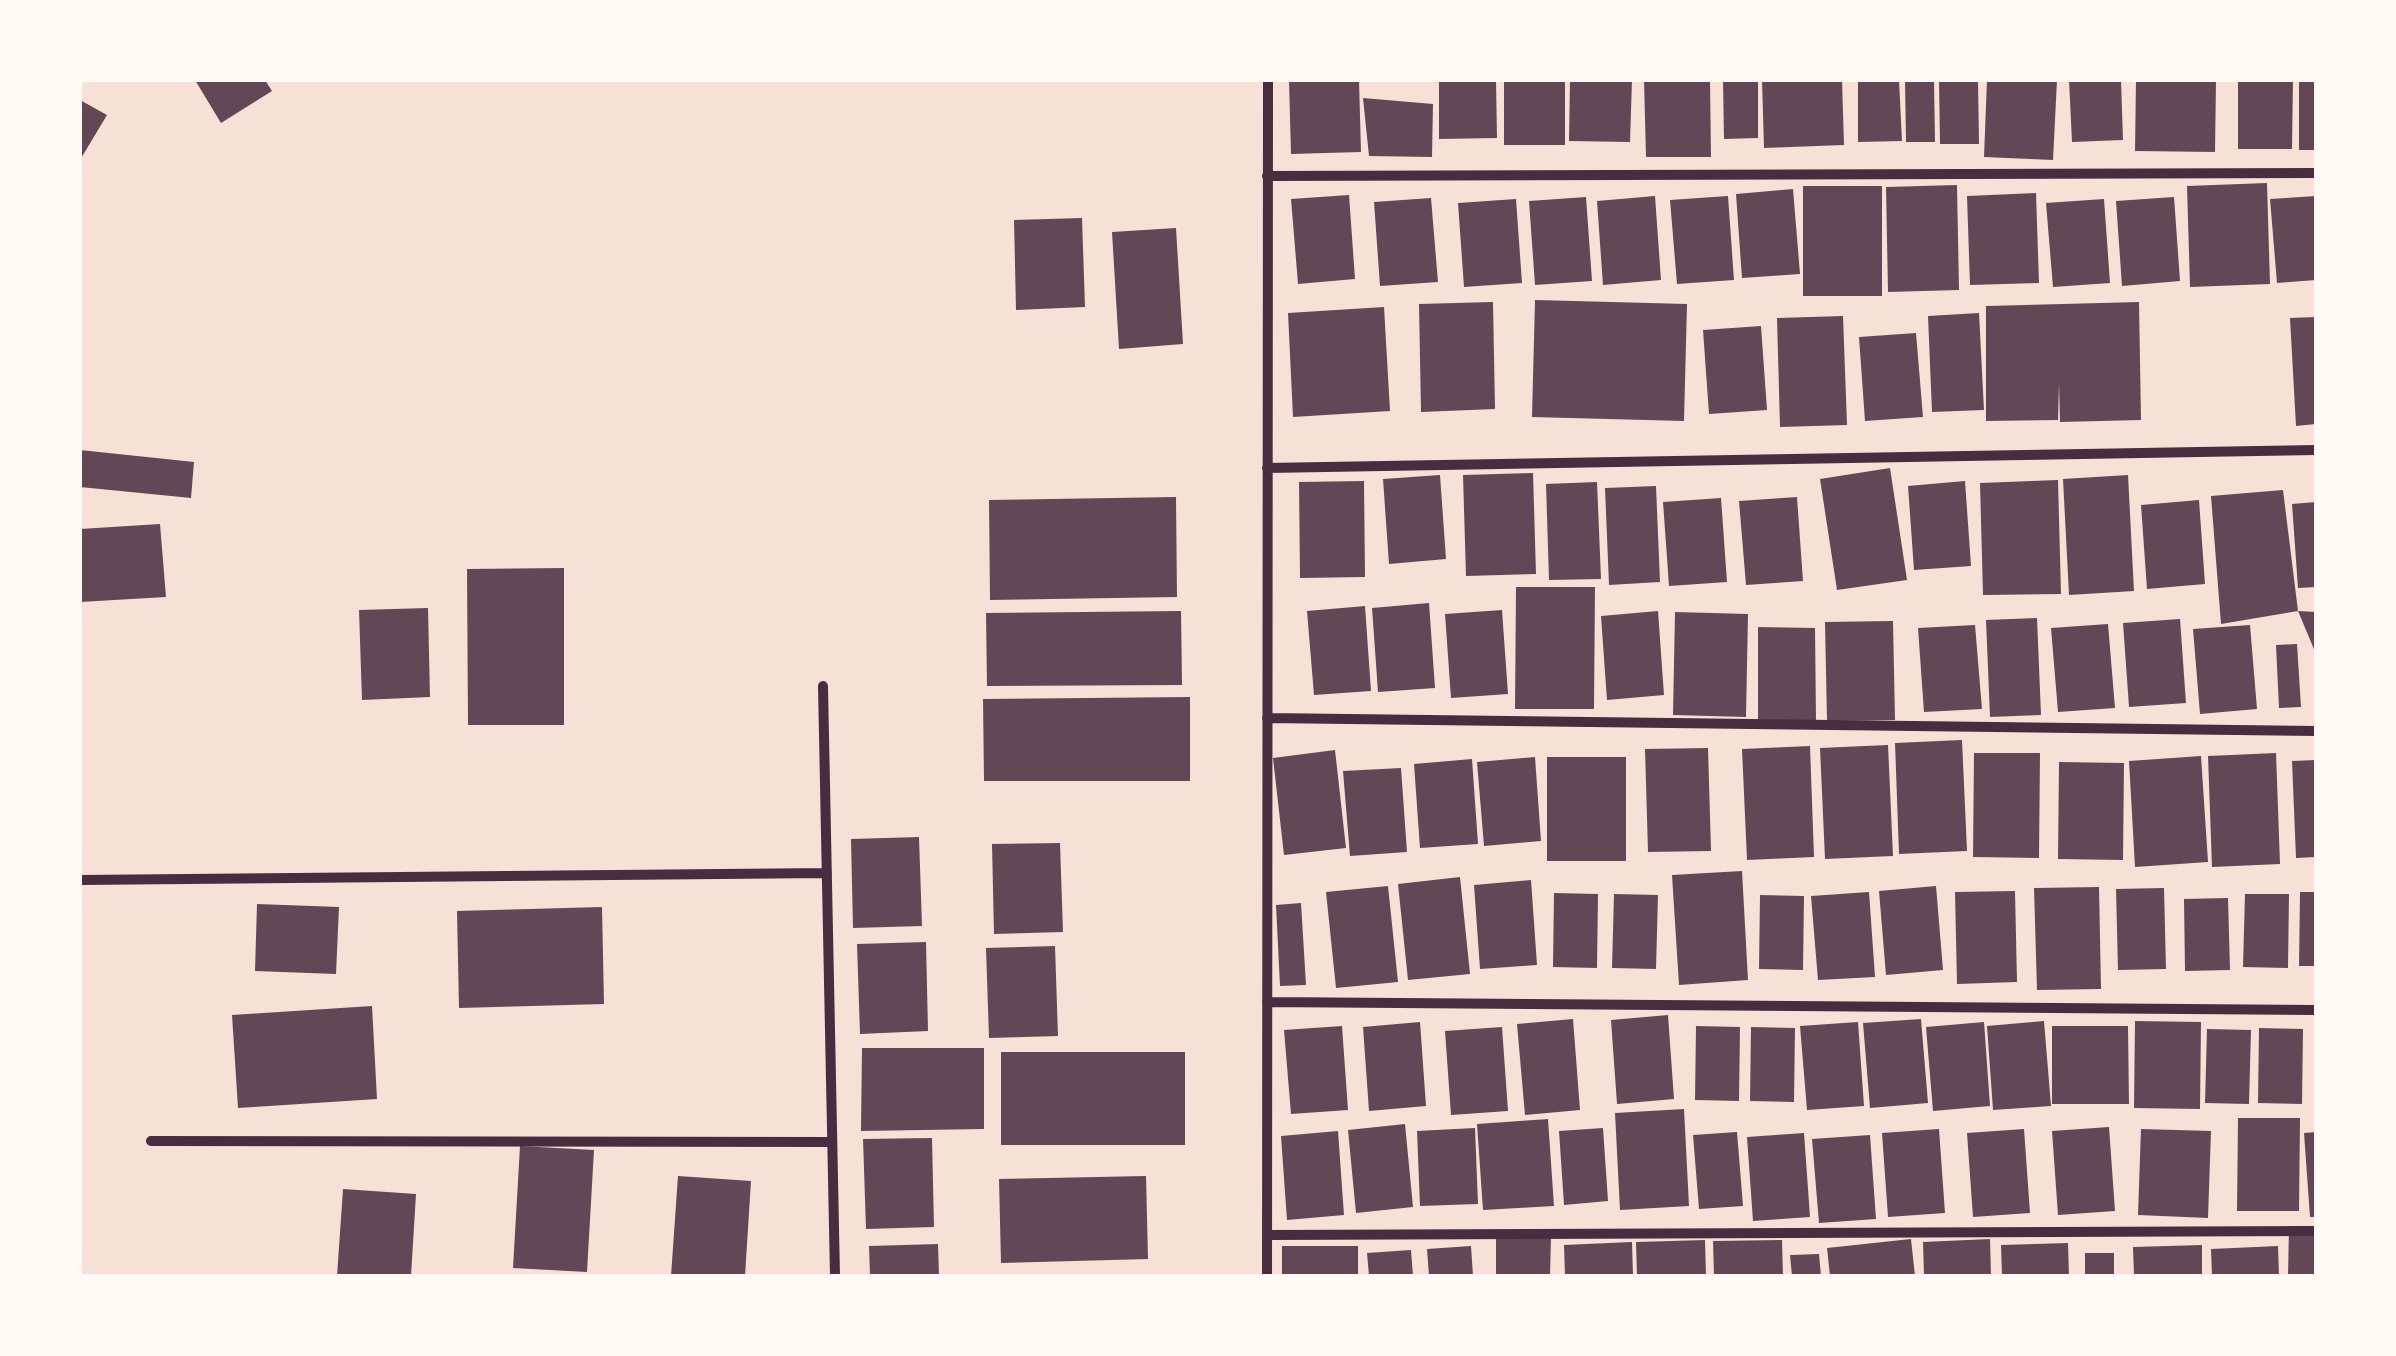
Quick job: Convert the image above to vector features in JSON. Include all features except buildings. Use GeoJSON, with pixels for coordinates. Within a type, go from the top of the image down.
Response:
{"type":"FeatureCollection","features":[{"type":"Feature","properties":{"kind":"street"},"geometry":{"type":"LineString","coordinates":[[1267,1276],[1268,80]]}},
{"type":"Feature","properties":{"kind":"street"},"geometry":{"type":"LineString","coordinates":[[1268,176],[2316,172]]}},
{"type":"Feature","properties":{"kind":"street"},"geometry":{"type":"LineString","coordinates":[[1267,468],[2316,450]]}},
{"type":"Feature","properties":{"kind":"street"},"geometry":{"type":"LineString","coordinates":[[823,686],[835,1276]]}},
{"type":"Feature","properties":{"kind":"street"},"geometry":{"type":"LineString","coordinates":[[1268,718],[2316,731]]}},
{"type":"Feature","properties":{"kind":"street"},"geometry":{"type":"LineString","coordinates":[[80,880],[827,872]]}},
{"type":"Feature","properties":{"kind":"street"},"geometry":{"type":"LineString","coordinates":[[1268,1002],[2316,1010]]}},
{"type":"Feature","properties":{"kind":"street"},"geometry":{"type":"LineString","coordinates":[[150,1141],[832,1142]]}},
{"type":"Feature","properties":{"kind":"street"},"geometry":{"type":"LineString","coordinates":[[1267,1235],[2316,1231]]}}]}
